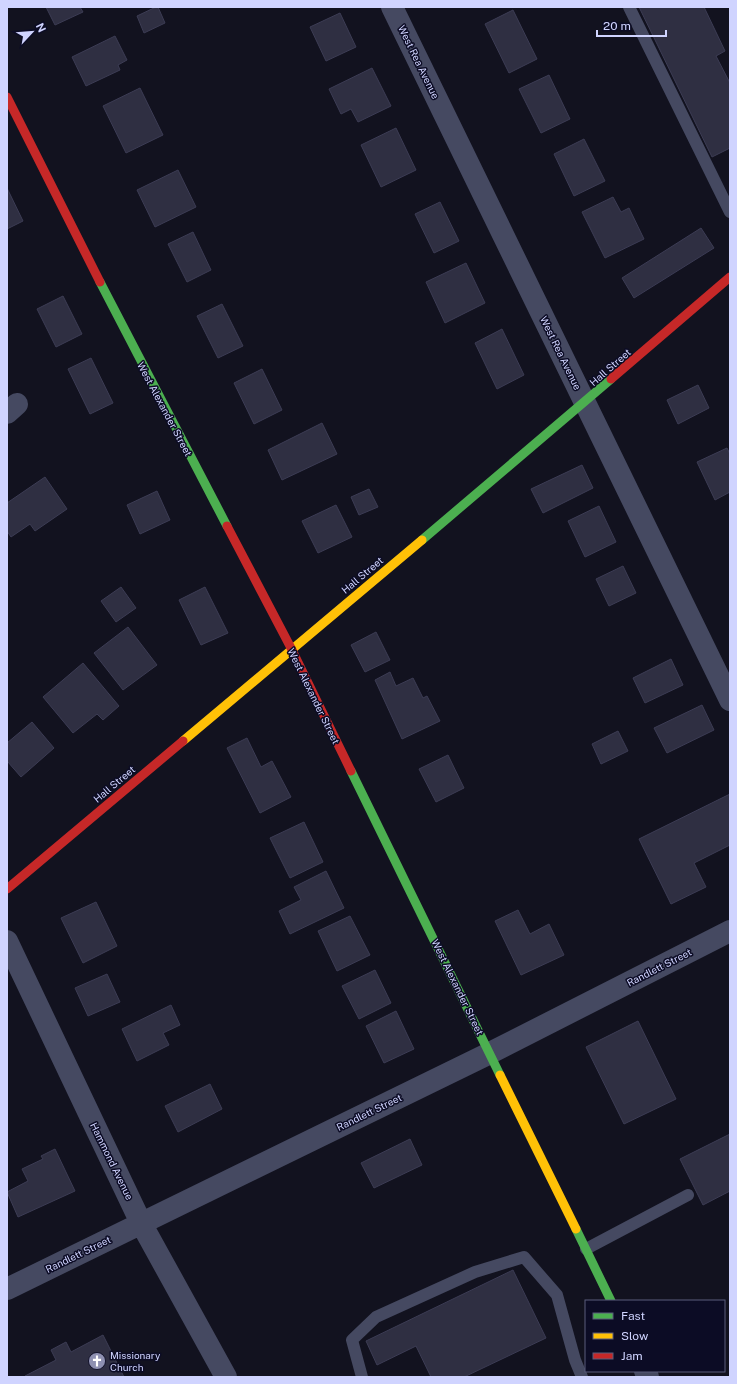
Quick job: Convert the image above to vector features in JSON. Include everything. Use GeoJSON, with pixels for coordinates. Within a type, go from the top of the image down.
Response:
{"type":"FeatureCollection","features":[{"type":"Feature","properties":{"kind":"street","name":"West Rea Avenue"},"geometry":{"type":"LineString","coordinates":[[392,7],[730,700]]}},
{"type":"Feature","properties":{"kind":"street","name":"West Alexander Street"},"geometry":{"type":"LineString","coordinates":[[7,97],[139,360],[291,648],[611,1300]]}},
{"type":"Feature","properties":{"kind":"street","name":"Hall Street"},"geometry":{"type":"LineString","coordinates":[[7,890],[291,648],[585,402],[730,277]]}},
{"type":"Feature","properties":{"kind":"street","name":"Randlett Street"},"geometry":{"type":"LineString","coordinates":[[7,1289],[490,1053],[730,931]]}},
{"type":"Feature","properties":{"kind":"street","name":"Hammond Avenue"},"geometry":{"type":"LineString","coordinates":[[7,941],[141,1223],[226,1377]]}},
{"type":"Feature","properties":{"kind":"lane"},"geometry":{"type":"LineString","coordinates":[[629,7],[730,212]]}},
{"type":"Feature","properties":{"kind":"lane"},"geometry":{"type":"LineString","coordinates":[[586,1249],[688,1195]]}},
{"type":"Feature","properties":{"kind":"lane"},"geometry":{"type":"LineString","coordinates":[[362,1377],[352,1340],[376,1317],[475,1272],[524,1257],[557,1295],[575,1360],[582,1377]]}},
{"type":"Feature","properties":{"kind":"building"},"geometry":{"type":"Polygon","coordinates":[[[46,7],[80,7],[83,12],[55,25],[46,7]]]}},
{"type":"Feature","properties":{"kind":"building"},"geometry":{"type":"Polygon","coordinates":[[[158,7],[165,23],[144,33],[137,16],[158,7]]]}},
{"type":"Feature","properties":{"kind":"building"},"geometry":{"type":"Polygon","coordinates":[[[639,7],[704,7],[725,51],[716,56],[730,83],[730,148],[712,157],[639,7]]]}},
{"type":"Feature","properties":{"kind":"building"},"geometry":{"type":"Polygon","coordinates":[[[513,10],[537,59],[509,73],[485,24],[513,10]]]}},
{"type":"Feature","properties":{"kind":"building"},"geometry":{"type":"Polygon","coordinates":[[[340,13],[356,47],[326,61],[310,27],[340,13]]]}},
{"type":"Feature","properties":{"kind":"building"},"geometry":{"type":"Polygon","coordinates":[[[115,36],[127,60],[118,65],[120,70],[86,86],[72,57],[115,36]]]}},
{"type":"Feature","properties":{"kind":"building"},"geometry":{"type":"Polygon","coordinates":[[[372,68],[391,106],[358,122],[351,109],[341,114],[329,89],[372,68]]]}},
{"type":"Feature","properties":{"kind":"building"},"geometry":{"type":"Polygon","coordinates":[[[549,75],[570,119],[541,133],[519,89],[549,75]]]}},
{"type":"Feature","properties":{"kind":"building"},"geometry":{"type":"Polygon","coordinates":[[[140,88],[163,135],[126,153],[103,106],[140,88]]]}},
{"type":"Feature","properties":{"kind":"building"},"geometry":{"type":"Polygon","coordinates":[[[396,128],[416,170],[381,187],[361,145],[396,128]]]}},
{"type":"Feature","properties":{"kind":"building"},"geometry":{"type":"Polygon","coordinates":[[[584,139],[605,181],[574,196],[554,154],[584,139]]]}},
{"type":"Feature","properties":{"kind":"building"},"geometry":{"type":"Polygon","coordinates":[[[178,170],[196,207],[155,227],[137,190],[178,170]]]}},
{"type":"Feature","properties":{"kind":"building"},"geometry":{"type":"Polygon","coordinates":[[[7,188],[23,221],[7,229],[7,188]]]}},
{"type":"Feature","properties":{"kind":"building"},"geometry":{"type":"Polygon","coordinates":[[[613,197],[621,212],[629,208],[644,239],[605,258],[582,212],[613,197]]]}},
{"type":"Feature","properties":{"kind":"building"},"geometry":{"type":"Polygon","coordinates":[[[440,202],[459,241],[434,253],[415,214],[440,202]]]}},
{"type":"Feature","properties":{"kind":"building"},"geometry":{"type":"Polygon","coordinates":[[[701,228],[714,248],[634,298],[622,278],[701,228]]]}},
{"type":"Feature","properties":{"kind":"building"},"geometry":{"type":"Polygon","coordinates":[[[193,232],[211,270],[187,282],[168,244],[193,232]]]}},
{"type":"Feature","properties":{"kind":"building"},"geometry":{"type":"Polygon","coordinates":[[[466,263],[485,303],[445,323],[426,282],[466,263]]]}},
{"type":"Feature","properties":{"kind":"building"},"geometry":{"type":"Polygon","coordinates":[[[63,296],[82,334],[56,347],[37,309],[63,296]]]}},
{"type":"Feature","properties":{"kind":"building"},"geometry":{"type":"Polygon","coordinates":[[[222,304],[243,346],[218,358],[197,316],[222,304]]]}},
{"type":"Feature","properties":{"kind":"building"},"geometry":{"type":"Polygon","coordinates":[[[502,329],[524,375],[497,389],[475,343],[502,329]]]}},
{"type":"Feature","properties":{"kind":"building"},"geometry":{"type":"Polygon","coordinates":[[[91,358],[113,403],[90,414],[68,369],[91,358]]]}},
{"type":"Feature","properties":{"kind":"building"},"geometry":{"type":"Polygon","coordinates":[[[262,369],[282,410],[254,424],[234,383],[262,369]]]}},
{"type":"Feature","properties":{"kind":"building"},"geometry":{"type":"Polygon","coordinates":[[[698,385],[709,408],[678,424],[667,400],[698,385]]]}},
{"type":"Feature","properties":{"kind":"building"},"geometry":{"type":"Polygon","coordinates":[[[322,423],[337,454],[282,480],[268,450],[322,423]]]}},
{"type":"Feature","properties":{"kind":"building"},"geometry":{"type":"Polygon","coordinates":[[[727,448],[730,454],[730,492],[715,500],[697,462],[727,448]]]}},
{"type":"Feature","properties":{"kind":"building"},"geometry":{"type":"Polygon","coordinates":[[[582,465],[593,488],[543,513],[531,489],[582,465]]]}},
{"type":"Feature","properties":{"kind":"building"},"geometry":{"type":"Polygon","coordinates":[[[45,477],[67,509],[35,531],[30,524],[11,537],[7,531],[7,503],[45,477]]]}},
{"type":"Feature","properties":{"kind":"building"},"geometry":{"type":"Polygon","coordinates":[[[369,489],[378,507],[359,515],[351,497],[369,489]]]}},
{"type":"Feature","properties":{"kind":"building"},"geometry":{"type":"Polygon","coordinates":[[[157,491],[170,520],[140,534],[127,505],[157,491]]]}},
{"type":"Feature","properties":{"kind":"building"},"geometry":{"type":"Polygon","coordinates":[[[336,505],[352,537],[318,553],[302,521],[336,505]]]}},
{"type":"Feature","properties":{"kind":"building"},"geometry":{"type":"Polygon","coordinates":[[[599,506],[616,542],[585,557],[568,521],[599,506]]]}},
{"type":"Feature","properties":{"kind":"building"},"geometry":{"type":"Polygon","coordinates":[[[623,566],[636,593],[609,606],[596,579],[623,566]]]}},
{"type":"Feature","properties":{"kind":"building"},"geometry":{"type":"Polygon","coordinates":[[[121,587],[136,608],[116,622],[101,601],[121,587]]]}},
{"type":"Feature","properties":{"kind":"building"},"geometry":{"type":"Polygon","coordinates":[[[205,587],[228,633],[201,645],[179,600],[205,587]]]}},
{"type":"Feature","properties":{"kind":"building"},"geometry":{"type":"Polygon","coordinates":[[[128,627],[157,665],[123,690],[94,653],[128,627]]]}},
{"type":"Feature","properties":{"kind":"building"},"geometry":{"type":"Polygon","coordinates":[[[376,632],[390,660],[365,672],[351,645],[376,632]]]}},
{"type":"Feature","properties":{"kind":"building"},"geometry":{"type":"Polygon","coordinates":[[[671,659],[683,685],[645,703],[633,678],[671,659]]]}},
{"type":"Feature","properties":{"kind":"building"},"geometry":{"type":"Polygon","coordinates":[[[83,663],[119,706],[103,720],[97,714],[73,733],[43,697],[83,663]]]}},
{"type":"Feature","properties":{"kind":"building"},"geometry":{"type":"Polygon","coordinates":[[[390,672],[396,686],[413,678],[423,698],[427,696],[440,721],[402,739],[375,680],[390,672]]]}},
{"type":"Feature","properties":{"kind":"building"},"geometry":{"type":"Polygon","coordinates":[[[702,705],[714,730],[667,753],[654,728],[702,705]]]}},
{"type":"Feature","properties":{"kind":"building"},"geometry":{"type":"Polygon","coordinates":[[[32,722],[54,748],[21,777],[7,761],[7,743],[32,722]]]}},
{"type":"Feature","properties":{"kind":"building"},"geometry":{"type":"Polygon","coordinates":[[[618,731],[628,751],[601,764],[592,744],[618,731]]]}},
{"type":"Feature","properties":{"kind":"building"},"geometry":{"type":"Polygon","coordinates":[[[247,738],[261,767],[272,761],[291,797],[260,813],[227,748],[247,738]]]}},
{"type":"Feature","properties":{"kind":"building"},"geometry":{"type":"Polygon","coordinates":[[[448,755],[464,788],[436,802],[419,769],[448,755]]]}},
{"type":"Feature","properties":{"kind":"building"},"geometry":{"type":"Polygon","coordinates":[[[730,794],[730,845],[694,863],[706,887],[671,904],[639,839],[730,794]]]}},
{"type":"Feature","properties":{"kind":"building"},"geometry":{"type":"Polygon","coordinates":[[[304,822],[323,862],[290,878],[270,838],[304,822]]]}},
{"type":"Feature","properties":{"kind":"building"},"geometry":{"type":"Polygon","coordinates":[[[326,871],[344,908],[290,934],[279,911],[301,900],[294,887],[326,871]]]}},
{"type":"Feature","properties":{"kind":"building"},"geometry":{"type":"Polygon","coordinates":[[[96,902],[117,946],[83,963],[61,918],[96,902]]]}},
{"type":"Feature","properties":{"kind":"building"},"geometry":{"type":"Polygon","coordinates":[[[518,910],[530,934],[549,924],[564,955],[521,975],[495,921],[518,910]]]}},
{"type":"Feature","properties":{"kind":"building"},"geometry":{"type":"Polygon","coordinates":[[[350,916],[370,955],[337,971],[318,931],[350,916]]]}},
{"type":"Feature","properties":{"kind":"building"},"geometry":{"type":"Polygon","coordinates":[[[375,970],[391,1003],[359,1019],[342,986],[375,970]]]}},
{"type":"Feature","properties":{"kind":"building"},"geometry":{"type":"Polygon","coordinates":[[[107,974],[120,1002],[88,1016],[75,988],[107,974]]]}},
{"type":"Feature","properties":{"kind":"building"},"geometry":{"type":"Polygon","coordinates":[[[171,1005],[180,1025],[163,1033],[169,1045],[137,1061],[122,1029],[171,1005]]]}},
{"type":"Feature","properties":{"kind":"building"},"geometry":{"type":"Polygon","coordinates":[[[396,1011],[414,1049],[384,1063],[366,1026],[396,1011]]]}},
{"type":"Feature","properties":{"kind":"building"},"geometry":{"type":"Polygon","coordinates":[[[638,1021],[676,1099],[624,1124],[586,1047],[638,1021]]]}},
{"type":"Feature","properties":{"kind":"building"},"geometry":{"type":"Polygon","coordinates":[[[210,1084],[222,1109],[178,1132],[165,1106],[210,1084]]]}},
{"type":"Feature","properties":{"kind":"building"},"geometry":{"type":"Polygon","coordinates":[[[730,1134],[730,1191],[703,1205],[680,1159],[730,1134]]]}},
{"type":"Feature","properties":{"kind":"building"},"geometry":{"type":"Polygon","coordinates":[[[410,1139],[422,1165],[374,1188],[361,1163],[410,1139]]]}},
{"type":"Feature","properties":{"kind":"building"},"geometry":{"type":"Polygon","coordinates":[[[55,1149],[75,1191],[18,1217],[7,1192],[28,1181],[22,1169],[43,1159],[41,1156],[55,1149]]]}},
{"type":"Feature","properties":{"kind":"building"},"geometry":{"type":"Polygon","coordinates":[[[513,1270],[546,1338],[464,1377],[431,1377],[416,1346],[377,1365],[366,1341],[513,1270]]]}},
{"type":"Feature","properties":{"kind":"building"},"geometry":{"type":"Polygon","coordinates":[[[103,1335],[124,1377],[25,1376],[56,1360],[51,1350],[66,1342],[71,1352],[103,1335]]]}},
{"type":"Feature","properties":{"kind":"traffic: fast"},"geometry":{"type":"LineString","coordinates":[[100,282],[227,526]]}},
{"type":"Feature","properties":{"kind":"traffic: fast"},"geometry":{"type":"LineString","coordinates":[[422,540],[611,379]]}},
{"type":"Feature","properties":{"kind":"traffic: fast"},"geometry":{"type":"LineString","coordinates":[[351,771],[500,1075]]}},
{"type":"Feature","properties":{"kind":"traffic: fast"},"geometry":{"type":"LineString","coordinates":[[576,1229],[611,1300]]}},
{"type":"Feature","properties":{"kind":"traffic: slow"},"geometry":{"type":"LineString","coordinates":[[183,741],[422,540]]}},
{"type":"Feature","properties":{"kind":"traffic: slow"},"geometry":{"type":"LineString","coordinates":[[500,1075],[576,1229]]}},
{"type":"Feature","properties":{"kind":"traffic: jam"},"geometry":{"type":"LineString","coordinates":[[7,97],[100,282]]}},
{"type":"Feature","properties":{"kind":"traffic: jam"},"geometry":{"type":"LineString","coordinates":[[611,379],[730,277]]}},
{"type":"Feature","properties":{"kind":"traffic: jam"},"geometry":{"type":"LineString","coordinates":[[227,526],[291,648],[351,771]]}},
{"type":"Feature","properties":{"kind":"traffic: jam"},"geometry":{"type":"LineString","coordinates":[[7,889],[183,741]]}},
{"type":"Feature","properties":{"kind":"place","name":"Missionary Church"},"geometry":{"type":"Point","coordinates":[97,1361]}}]}
